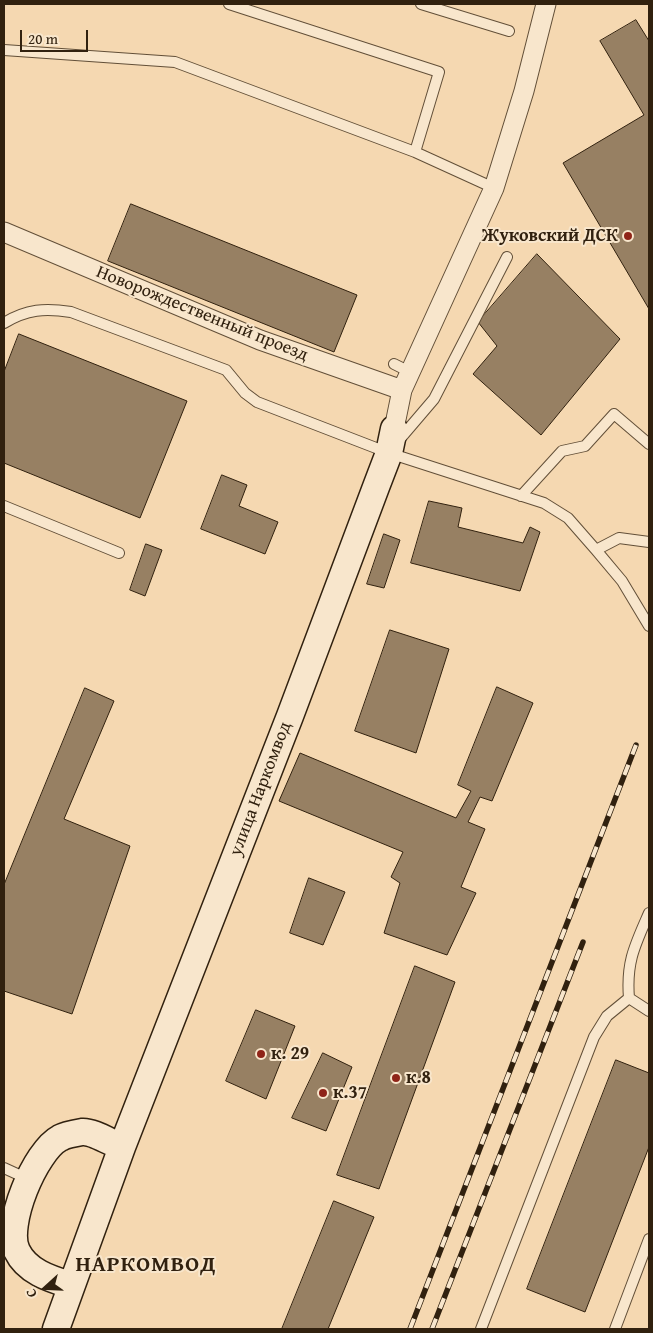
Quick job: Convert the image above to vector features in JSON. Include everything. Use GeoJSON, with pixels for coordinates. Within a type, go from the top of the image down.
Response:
{"type":"FeatureCollection","features":[{"type":"Feature","properties":{"kind":"street"},"geometry":{"type":"LineString","coordinates":[[391,441],[402,390],[402,368],[494,188],[524,91],[546,4]]}},
{"type":"Feature","properties":{"kind":"street","name":"Новорождественный проезд"},"geometry":{"type":"LineString","coordinates":[[4,232],[260,340],[402,390]]}},
{"type":"Feature","properties":{"kind":"street","name":"улица Наркомвод"},"geometry":{"type":"LineString","coordinates":[[56,1329],[70,1285],[122,1147],[290,716],[391,441]]}},
{"type":"Feature","properties":{"kind":"street"},"geometry":{"type":"LineString","coordinates":[[70,1285],[33,1270],[16,1251],[14,1227],[29,1179],[33,1169],[44,1154],[60,1138],[84,1132],[122,1147]]}},
{"type":"Feature","properties":{"kind":"lane"},"geometry":{"type":"LineString","coordinates":[[229,4],[439,72],[415,152]]}},
{"type":"Feature","properties":{"kind":"lane"},"geometry":{"type":"LineString","coordinates":[[421,4],[509,32]]}},
{"type":"Feature","properties":{"kind":"lane"},"geometry":{"type":"LineString","coordinates":[[4,50],[175,62],[415,152],[494,188]]}},
{"type":"Feature","properties":{"kind":"lane"},"geometry":{"type":"LineString","coordinates":[[391,441],[434,399],[507,257]]}},
{"type":"Feature","properties":{"kind":"lane"},"geometry":{"type":"LineString","coordinates":[[4,323],[20,313],[44,308],[71,312],[226,370],[245,392],[257,402],[391,441],[521,496],[544,503],[568,518],[596,550],[622,581],[649,626]]}},
{"type":"Feature","properties":{"kind":"lane"},"geometry":{"type":"LineString","coordinates":[[521,496],[562,451],[585,446],[614,414],[649,444]]}},
{"type":"Feature","properties":{"kind":"lane"},"geometry":{"type":"LineString","coordinates":[[4,506],[119,553]]}},
{"type":"Feature","properties":{"kind":"lane"},"geometry":{"type":"LineString","coordinates":[[596,550],[619,538],[649,542]]}},
{"type":"Feature","properties":{"kind":"lane"},"geometry":{"type":"LineString","coordinates":[[649,912],[632,952],[627,975],[630,998],[649,1012]]}},
{"type":"Feature","properties":{"kind":"lane"},"geometry":{"type":"LineString","coordinates":[[481,1329],[594,1037],[607,1016],[630,998]]}},
{"type":"Feature","properties":{"kind":"lane"},"geometry":{"type":"LineString","coordinates":[[4,1168],[29,1179]]}},
{"type":"Feature","properties":{"kind":"lane"},"geometry":{"type":"LineString","coordinates":[[615,1329],[649,1239]]}},
{"type":"Feature","properties":{"kind":"building","name":"Жуковский ДСК"},"geometry":{"type":"Polygon","coordinates":[[[636,20],[649,41],[649,309],[563,163],[644,115],[600,41],[636,20]]]}},
{"type":"Feature","properties":{"kind":"building"},"geometry":{"type":"Polygon","coordinates":[[[131,204],[357,295],[334,352],[108,261],[131,204]]]}},
{"type":"Feature","properties":{"kind":"building"},"geometry":{"type":"Polygon","coordinates":[[[537,254],[620,339],[541,435],[473,374],[497,346],[478,322],[537,254]]]}},
{"type":"Feature","properties":{"kind":"building"},"geometry":{"type":"Polygon","coordinates":[[[19,334],[187,401],[140,518],[4,463],[4,372],[19,334]]]}},
{"type":"Feature","properties":{"kind":"building"},"geometry":{"type":"Polygon","coordinates":[[[222,475],[247,485],[239,506],[278,522],[265,554],[201,529],[222,475]]]}},
{"type":"Feature","properties":{"kind":"building"},"geometry":{"type":"Polygon","coordinates":[[[429,501],[462,508],[458,527],[523,543],[530,527],[540,532],[520,591],[411,563],[429,501]]]}},
{"type":"Feature","properties":{"kind":"building"},"geometry":{"type":"Polygon","coordinates":[[[384,534],[400,540],[384,588],[367,584],[384,534]]]}},
{"type":"Feature","properties":{"kind":"building"},"geometry":{"type":"Polygon","coordinates":[[[146,544],[162,550],[145,596],[130,590],[146,544]]]}},
{"type":"Feature","properties":{"kind":"building"},"geometry":{"type":"Polygon","coordinates":[[[390,630],[449,649],[416,753],[355,731],[390,630]]]}},
{"type":"Feature","properties":{"kind":"building"},"geometry":{"type":"Polygon","coordinates":[[[497,687],[533,703],[492,801],[480,797],[468,822],[485,829],[461,887],[476,893],[447,955],[384,933],[400,883],[391,877],[403,852],[279,801],[300,753],[456,818],[471,791],[458,785],[497,687]]]}},
{"type":"Feature","properties":{"kind":"building"},"geometry":{"type":"Polygon","coordinates":[[[85,688],[114,701],[64,819],[130,846],[72,1014],[4,991],[4,885],[85,688]]]}},
{"type":"Feature","properties":{"kind":"building"},"geometry":{"type":"Polygon","coordinates":[[[309,878],[345,892],[323,945],[290,933],[309,878]]]}},
{"type":"Feature","properties":{"kind":"building","name":"к.8"},"geometry":{"type":"Polygon","coordinates":[[[415,966],[455,982],[379,1189],[337,1175],[415,966]]]}},
{"type":"Feature","properties":{"kind":"building","name":"к. 29"},"geometry":{"type":"Polygon","coordinates":[[[256,1010],[295,1026],[266,1099],[226,1081],[256,1010]]]}},
{"type":"Feature","properties":{"kind":"building","name":"к.37"},"geometry":{"type":"Polygon","coordinates":[[[323,1053],[352,1067],[326,1131],[292,1118],[323,1053]]]}},
{"type":"Feature","properties":{"kind":"building"},"geometry":{"type":"Polygon","coordinates":[[[616,1060],[649,1073],[649,1147],[585,1312],[527,1289],[616,1060]]]}},
{"type":"Feature","properties":{"kind":"building"},"geometry":{"type":"Polygon","coordinates":[[[334,1201],[374,1217],[328,1329],[282,1329],[334,1201]]]}},
{"type":"Feature","properties":{"kind":"railway"},"geometry":{"type":"LineString","coordinates":[[410,1329],[636,745]]}},
{"type":"Feature","properties":{"kind":"railway"},"geometry":{"type":"LineString","coordinates":[[432,1329],[583,942]]}},
{"type":"Feature","properties":{"kind":"place","name":"Жуковский ДСК"},"geometry":{"type":"Point","coordinates":[628,236]}},
{"type":"Feature","properties":{"kind":"place","name":"к. 29"},"geometry":{"type":"Point","coordinates":[261,1054]}},
{"type":"Feature","properties":{"kind":"place","name":"к.8"},"geometry":{"type":"Point","coordinates":[396,1078]}},
{"type":"Feature","properties":{"kind":"place","name":"к.37"},"geometry":{"type":"Point","coordinates":[323,1093]}},
{"type":"Feature","properties":{"kind":"district","name":"НАРКОМВОД"},"geometry":{"type":"Point","coordinates":[146,1265]}}]}
